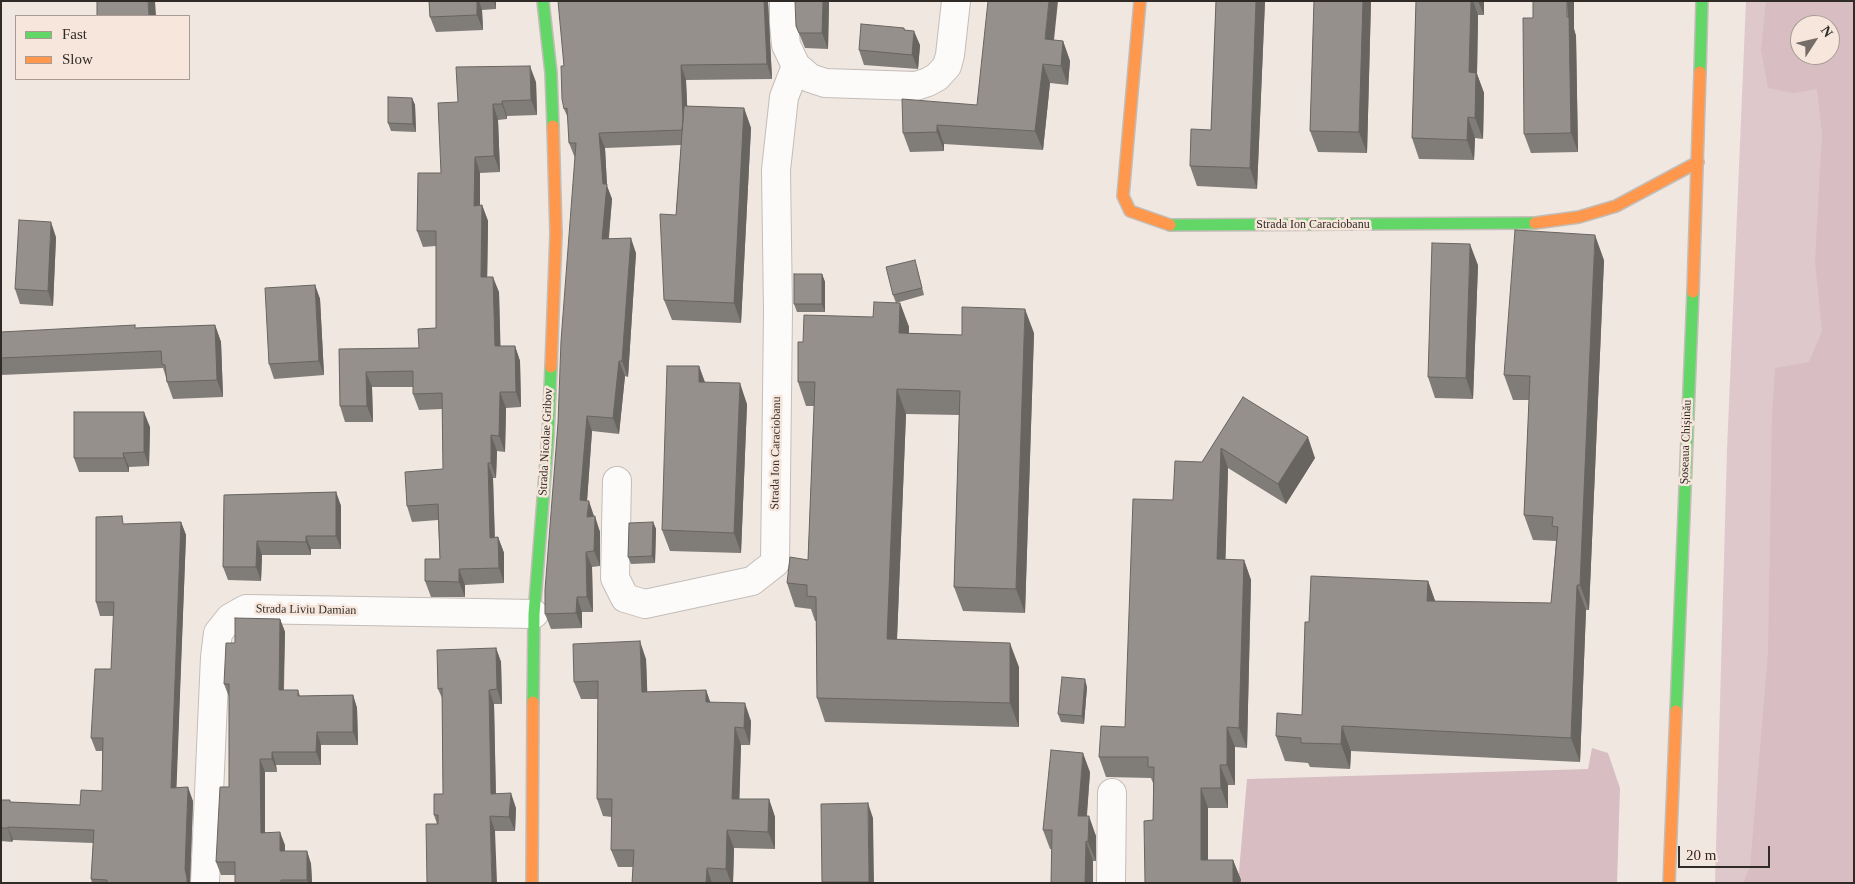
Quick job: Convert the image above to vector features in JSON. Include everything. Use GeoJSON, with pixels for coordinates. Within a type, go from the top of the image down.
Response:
{"type":"FeatureCollection","features":[{"type":"Feature","properties":{"kind":"main road","name":"Strada Nicolae Gribov"},"geometry":{"type":"LineString","coordinates":[[532,883],[534,614],[548,438],[556,234],[551,74],[543,1]]}},
{"type":"Feature","properties":{"kind":"main road","name":"Strada Ion Caraciobanu"},"geometry":{"type":"LineString","coordinates":[[1140,1],[1123,196],[1130,211],[1172,226],[1525,224],[1579,217],[1616,206],[1698,162]]}},
{"type":"Feature","properties":{"kind":"main road","name":"Șoseaua Chișinău"},"geometry":{"type":"LineString","coordinates":[[1670,883],[1698,162],[1702,1]]}},
{"type":"Feature","properties":{"kind":"street"},"geometry":{"type":"LineString","coordinates":[[784,1],[786,45],[796,66],[810,78],[825,83],[916,86],[937,77],[947,66],[956,1]]}},
{"type":"Feature","properties":{"kind":"street","name":"Strada Ion Caraciobanu"},"geometry":{"type":"LineString","coordinates":[[617,481],[615,578],[625,598],[644,604],[742,584],[752,581],[775,563],[778,311],[776,170],[784,98],[796,66]]}},
{"type":"Feature","properties":{"kind":"street","name":"Strada Liviu Damian"},"geometry":{"type":"LineString","coordinates":[[205,883],[215,657],[218,633],[230,618],[246,609],[534,614]]}},
{"type":"Feature","properties":{"kind":"street"},"geometry":{"type":"LineString","coordinates":[[1112,794],[1112,883]]}},
{"type":"Feature","properties":{"kind":"shaded area"},"geometry":{"type":"Polygon","coordinates":[[[1746,1],[1854,1],[1854,883],[1715,883],[1727,450],[1746,1]]]}},
{"type":"Feature","properties":{"kind":"shaded area"},"geometry":{"type":"Polygon","coordinates":[[[1766,1],[1854,1],[1854,883],[1743,883],[1750,867],[1768,653],[1772,416],[1775,368],[1809,362],[1822,331],[1815,261],[1822,134],[1817,89],[1793,93],[1768,88],[1761,50],[1766,1]]]}},
{"type":"Feature","properties":{"kind":"shaded area"},"geometry":{"type":"Polygon","coordinates":[[[1592,748],[1608,753],[1620,788],[1617,883],[1238,883],[1247,779],[1588,769],[1592,748]]]}},
{"type":"Feature","properties":{"kind":"building"},"geometry":{"type":"Polygon","coordinates":[[[97,1],[148,1],[149,15],[97,15],[97,1]]]}},
{"type":"Feature","properties":{"kind":"building"},"geometry":{"type":"Polygon","coordinates":[[[429,1],[477,1],[477,15],[430,17],[429,1]]]}},
{"type":"Feature","properties":{"kind":"building"},"geometry":{"type":"Polygon","coordinates":[[[558,1],[764,1],[767,64],[681,65],[682,130],[599,133],[603,184],[607,184],[602,239],[631,238],[622,361],[619,361],[613,418],[587,416],[580,500],[589,501],[587,517],[595,516],[594,551],[586,552],[587,597],[577,597],[576,613],[545,614],[545,590],[558,423],[561,341],[576,143],[569,143],[567,108],[564,109],[562,99],[561,66],[564,66],[558,1]]]}},
{"type":"Feature","properties":{"kind":"building"},"geometry":{"type":"Polygon","coordinates":[[[795,1],[823,1],[822,33],[799,33],[796,26],[795,1]]]}},
{"type":"Feature","properties":{"kind":"building"},"geometry":{"type":"Polygon","coordinates":[[[988,1],[1049,1],[1045,39],[1063,41],[1061,66],[1043,64],[1035,131],[937,125],[937,132],[903,133],[902,99],[977,105],[988,1]]]}},
{"type":"Feature","properties":{"kind":"building"},"geometry":{"type":"Polygon","coordinates":[[[1216,1],[1256,1],[1250,168],[1190,166],[1191,129],[1211,130],[1216,1]]]}},
{"type":"Feature","properties":{"kind":"building"},"geometry":{"type":"Polygon","coordinates":[[[1314,1],[1363,1],[1359,132],[1310,131],[1314,1]]]}},
{"type":"Feature","properties":{"kind":"building"},"geometry":{"type":"Polygon","coordinates":[[[1416,1],[1471,1],[1469,72],[1476,73],[1475,118],[1468,117],[1467,140],[1412,138],[1416,1]]]}},
{"type":"Feature","properties":{"kind":"building"},"geometry":{"type":"Polygon","coordinates":[[[1533,1],[1567,1],[1567,17],[1569,17],[1571,133],[1524,134],[1523,18],[1533,18],[1533,1]]]}},
{"type":"Feature","properties":{"kind":"building"},"geometry":{"type":"Polygon","coordinates":[[[861,24],[904,28],[904,30],[914,31],[912,55],[859,50],[861,24]]]}},
{"type":"Feature","properties":{"kind":"building"},"geometry":{"type":"Polygon","coordinates":[[[530,66],[531,100],[502,101],[502,104],[493,104],[494,156],[475,157],[474,206],[482,205],[481,277],[493,277],[495,346],[515,346],[516,392],[500,392],[499,436],[491,435],[491,463],[488,463],[490,538],[498,537],[499,568],[459,569],[459,582],[425,581],[425,559],[440,559],[438,504],[407,506],[405,472],[443,469],[442,393],[413,394],[413,371],[366,372],[367,406],[340,406],[339,349],[419,348],[418,329],[436,328],[436,231],[417,231],[418,173],[441,173],[438,103],[458,102],[456,67],[530,66]]]}},
{"type":"Feature","properties":{"kind":"building"},"geometry":{"type":"Polygon","coordinates":[[[388,97],[412,98],[413,124],[388,123],[388,97]]]}},
{"type":"Feature","properties":{"kind":"building"},"geometry":{"type":"Polygon","coordinates":[[[684,106],[744,108],[734,303],[664,300],[660,214],[676,215],[684,106]]]}},
{"type":"Feature","properties":{"kind":"building"},"geometry":{"type":"Polygon","coordinates":[[[19,220],[51,222],[48,291],[15,289],[19,220]]]}},
{"type":"Feature","properties":{"kind":"building"},"geometry":{"type":"Polygon","coordinates":[[[1515,230],[1595,235],[1580,585],[1577,585],[1571,738],[1342,726],[1341,744],[1301,743],[1301,738],[1276,736],[1277,713],[1302,715],[1305,622],[1309,622],[1311,576],[1428,581],[1427,601],[1551,603],[1558,527],[1552,526],[1553,517],[1524,515],[1530,376],[1504,375],[1515,230]]]}},
{"type":"Feature","properties":{"kind":"building"},"geometry":{"type":"Polygon","coordinates":[[[1432,243],[1470,244],[1466,378],[1428,377],[1432,243]]]}},
{"type":"Feature","properties":{"kind":"building"},"geometry":{"type":"Polygon","coordinates":[[[915,260],[922,288],[893,295],[886,267],[915,260]]]}},
{"type":"Feature","properties":{"kind":"building"},"geometry":{"type":"Polygon","coordinates":[[[794,274],[822,274],[822,304],[794,304],[794,274]]]}},
{"type":"Feature","properties":{"kind":"building"},"geometry":{"type":"Polygon","coordinates":[[[315,285],[319,361],[269,364],[265,288],[315,285]]]}},
{"type":"Feature","properties":{"kind":"building"},"geometry":{"type":"Polygon","coordinates":[[[874,302],[900,303],[899,333],[962,335],[962,307],[1025,309],[1016,589],[954,587],[960,391],[897,389],[887,639],[1010,643],[1010,703],[817,698],[816,597],[807,596],[807,585],[787,583],[790,557],[808,560],[815,382],[798,382],[798,342],[803,342],[804,315],[873,317],[874,302]]]}},
{"type":"Feature","properties":{"kind":"building"},"geometry":{"type":"Polygon","coordinates":[[[135,325],[135,328],[215,325],[217,380],[167,382],[161,351],[1,358],[1,332],[135,325]]]}},
{"type":"Feature","properties":{"kind":"building"},"geometry":{"type":"Polygon","coordinates":[[[667,366],[699,366],[699,382],[740,383],[734,533],[662,530],[667,366]]]}},
{"type":"Feature","properties":{"kind":"building"},"geometry":{"type":"Polygon","coordinates":[[[1243,397],[1308,437],[1278,484],[1221,448],[1217,559],[1244,560],[1239,728],[1227,727],[1227,765],[1220,765],[1221,788],[1201,788],[1201,860],[1233,860],[1233,883],[1145,883],[1144,821],[1153,820],[1154,767],[1148,767],[1148,757],[1099,757],[1101,726],[1125,727],[1133,499],[1173,500],[1175,461],[1202,462],[1243,397]]]}},
{"type":"Feature","properties":{"kind":"building"},"geometry":{"type":"Polygon","coordinates":[[[74,412],[144,412],[144,452],[123,453],[124,458],[74,458],[74,412]]]}},
{"type":"Feature","properties":{"kind":"building"},"geometry":{"type":"Polygon","coordinates":[[[336,492],[336,536],[306,536],[306,542],[257,541],[256,567],[223,567],[224,495],[336,492]]]}},
{"type":"Feature","properties":{"kind":"building"},"geometry":{"type":"Polygon","coordinates":[[[122,516],[123,524],[181,522],[171,788],[188,787],[185,869],[187,883],[107,883],[107,880],[91,879],[94,830],[1,828],[1,800],[80,805],[81,790],[102,791],[103,738],[91,738],[95,669],[111,669],[114,602],[96,602],[96,517],[122,516]]]}},
{"type":"Feature","properties":{"kind":"building"},"geometry":{"type":"Polygon","coordinates":[[[653,522],[652,556],[628,557],[629,523],[653,522]]]}},
{"type":"Feature","properties":{"kind":"building"},"geometry":{"type":"Polygon","coordinates":[[[235,618],[280,619],[279,690],[298,690],[298,696],[353,695],[353,732],[317,732],[316,752],[272,752],[272,759],[260,759],[261,833],[280,832],[280,851],[307,851],[307,880],[281,880],[281,883],[235,883],[235,862],[216,862],[220,787],[229,787],[229,684],[224,684],[226,643],[235,643],[235,618]]]}},
{"type":"Feature","properties":{"kind":"building"},"geometry":{"type":"Polygon","coordinates":[[[640,641],[642,692],[706,690],[706,702],[745,703],[744,728],[735,727],[732,799],[769,799],[768,832],[727,830],[726,869],[707,868],[706,883],[632,883],[634,850],[611,850],[612,799],[597,799],[598,681],[574,682],[573,644],[640,641]]]}},
{"type":"Feature","properties":{"kind":"building"},"geometry":{"type":"Polygon","coordinates":[[[496,648],[497,689],[489,690],[491,794],[511,793],[509,817],[490,816],[492,883],[427,883],[426,824],[438,824],[438,815],[434,815],[434,794],[443,794],[442,688],[438,689],[437,650],[496,648]]]}},
{"type":"Feature","properties":{"kind":"building"},"geometry":{"type":"Polygon","coordinates":[[[1062,677],[1085,679],[1082,716],[1058,714],[1062,677]]]}},
{"type":"Feature","properties":{"kind":"building"},"geometry":{"type":"Polygon","coordinates":[[[1051,750],[1083,753],[1078,816],[1089,816],[1088,842],[1086,841],[1085,883],[1051,883],[1052,830],[1043,830],[1051,750]]]}},
{"type":"Feature","properties":{"kind":"building"},"geometry":{"type":"Polygon","coordinates":[[[868,803],[869,882],[822,882],[821,804],[868,803]]]}},
{"type":"Feature","properties":{"kind":"traffic: fast"},"geometry":{"type":"LineString","coordinates":[[543,1],[551,73],[553,126]]}},
{"type":"Feature","properties":{"kind":"traffic: fast"},"geometry":{"type":"LineString","coordinates":[[1700,72],[1702,1]]}},
{"type":"Feature","properties":{"kind":"traffic: fast"},"geometry":{"type":"LineString","coordinates":[[1170,225],[1535,223]]}},
{"type":"Feature","properties":{"kind":"traffic: fast"},"geometry":{"type":"LineString","coordinates":[[1676,711],[1693,292]]}},
{"type":"Feature","properties":{"kind":"traffic: fast"},"geometry":{"type":"LineString","coordinates":[[533,702],[534,614],[548,437],[551,367]]}},
{"type":"Feature","properties":{"kind":"traffic: slow"},"geometry":{"type":"LineString","coordinates":[[1140,1],[1123,196],[1130,211],[1170,225]]}},
{"type":"Feature","properties":{"kind":"traffic: slow"},"geometry":{"type":"LineString","coordinates":[[1693,292],[1700,72]]}},
{"type":"Feature","properties":{"kind":"traffic: slow"},"geometry":{"type":"LineString","coordinates":[[551,367],[556,234],[553,126]]}},
{"type":"Feature","properties":{"kind":"traffic: slow"},"geometry":{"type":"LineString","coordinates":[[1535,223],[1579,217],[1616,206],[1698,162]]}},
{"type":"Feature","properties":{"kind":"traffic: slow"},"geometry":{"type":"LineString","coordinates":[[532,883],[533,702]]}},
{"type":"Feature","properties":{"kind":"traffic: slow"},"geometry":{"type":"LineString","coordinates":[[1669,883],[1676,711]]}}]}
